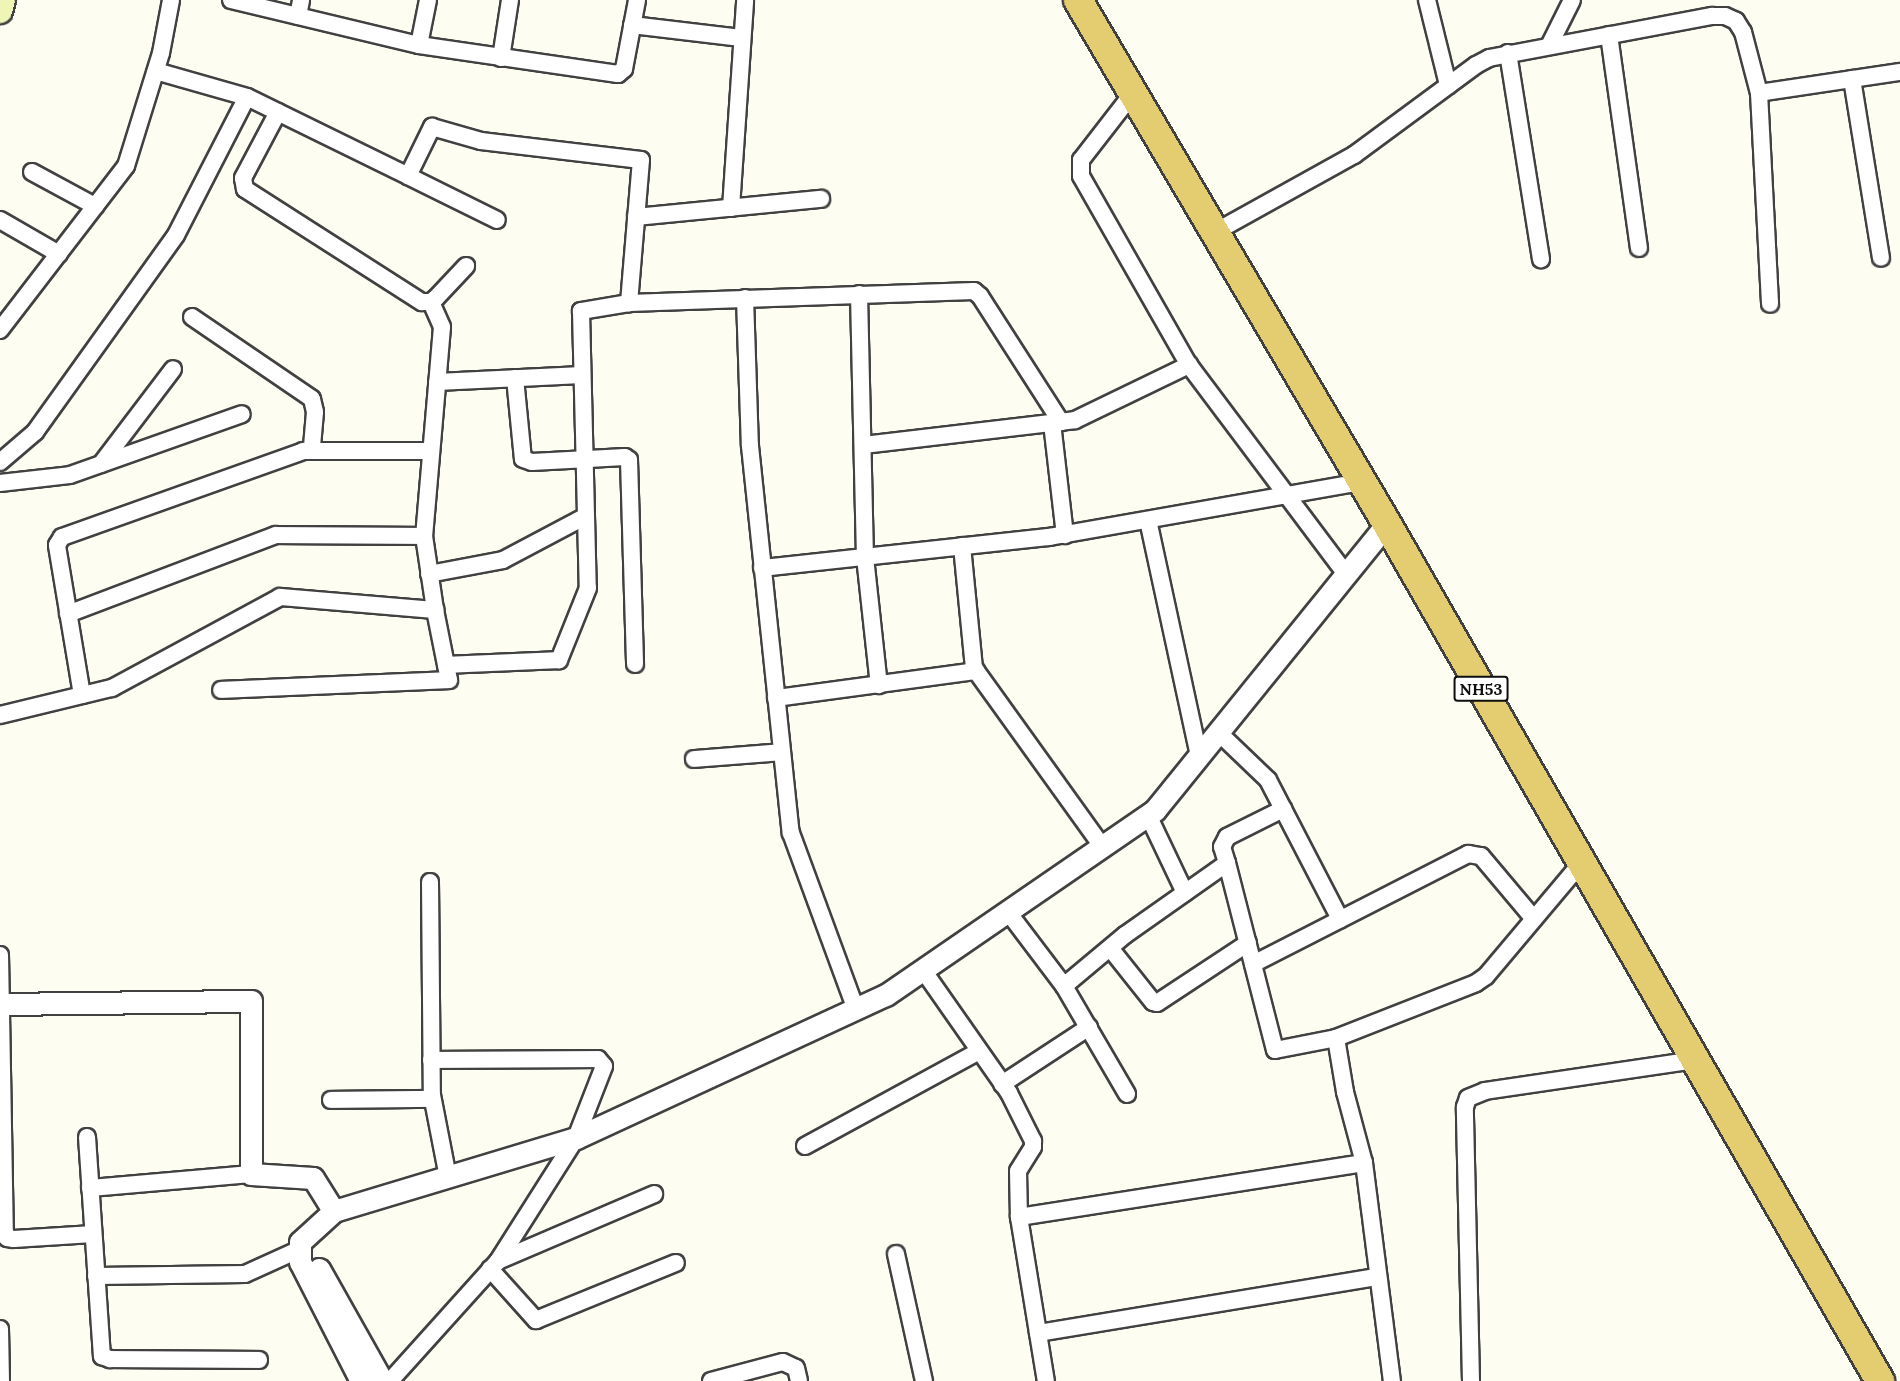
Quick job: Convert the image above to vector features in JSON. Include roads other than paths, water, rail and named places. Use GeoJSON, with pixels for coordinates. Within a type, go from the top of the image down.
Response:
{"type":"FeatureCollection","features":[{"type":"Feature","properties":{"kind":"highway","name":"NH53"},"geometry":{"type":"LineString","coordinates":[[1078,0],[1387,524],[1881,1381]]}},
{"type":"Feature","properties":{"kind":"main road"},"geometry":{"type":"LineString","coordinates":[[0,11],[3,0]]}},
{"type":"Feature","properties":{"kind":"street"},"geometry":{"type":"LineString","coordinates":[[0,330],[126,166],[156,71],[171,0]]}},
{"type":"Feature","properties":{"kind":"street"},"geometry":{"type":"LineString","coordinates":[[231,0],[299,8],[419,45],[618,74],[624,69],[637,0]]}},
{"type":"Feature","properties":{"kind":"street"},"geometry":{"type":"LineString","coordinates":[[419,45],[428,0]]}},
{"type":"Feature","properties":{"kind":"street"},"geometry":{"type":"LineString","coordinates":[[501,58],[510,0]]}},
{"type":"Feature","properties":{"kind":"street"},"geometry":{"type":"LineString","coordinates":[[731,208],[745,0]]}},
{"type":"Feature","properties":{"kind":"street"},"geometry":{"type":"LineString","coordinates":[[1427,0],[1448,85]]}},
{"type":"Feature","properties":{"kind":"street"},"geometry":{"type":"LineString","coordinates":[[1549,46],[1572,0]]}},
{"type":"Feature","properties":{"kind":"street"},"geometry":{"type":"LineString","coordinates":[[1215,232],[1354,155],[1476,65],[1508,53],[1712,16],[1725,16],[1736,21],[1743,32],[1759,93],[1770,304]]}},
{"type":"Feature","properties":{"kind":"street"},"geometry":{"type":"LineString","coordinates":[[632,25],[741,38]]}},
{"type":"Feature","properties":{"kind":"street"},"geometry":{"type":"LineString","coordinates":[[1609,35],[1639,248]]}},
{"type":"Feature","properties":{"kind":"street"},"geometry":{"type":"LineString","coordinates":[[1508,53],[1541,259]]}},
{"type":"Feature","properties":{"kind":"street"},"geometry":{"type":"LineString","coordinates":[[156,71],[247,97],[497,220]]}},
{"type":"Feature","properties":{"kind":"street"},"geometry":{"type":"LineString","coordinates":[[1759,93],[1900,72]]}},
{"type":"Feature","properties":{"kind":"street"},"geometry":{"type":"LineString","coordinates":[[1852,79],[1881,258]]}},
{"type":"Feature","properties":{"kind":"street"},"geometry":{"type":"LineString","coordinates":[[1133,93],[1081,160],[1080,171],[1190,365],[1346,574]]}},
{"type":"Feature","properties":{"kind":"street"},"geometry":{"type":"LineString","coordinates":[[0,462],[35,432],[176,235],[247,97]]}},
{"type":"Feature","properties":{"kind":"street"},"geometry":{"type":"LineString","coordinates":[[278,112],[243,178],[244,189],[422,302],[431,302],[466,266]]}},
{"type":"Feature","properties":{"kind":"street"},"geometry":{"type":"LineString","coordinates":[[408,176],[432,127],[481,141],[640,160],[629,303]]}},
{"type":"Feature","properties":{"kind":"street"},"geometry":{"type":"LineString","coordinates":[[32,172],[95,206]]}},
{"type":"Feature","properties":{"kind":"street"},"geometry":{"type":"LineString","coordinates":[[636,217],[822,199]]}},
{"type":"Feature","properties":{"kind":"street"},"geometry":{"type":"LineString","coordinates":[[0,220],[59,254]]}},
{"type":"Feature","properties":{"kind":"street"},"geometry":{"type":"LineString","coordinates":[[446,665],[559,660],[588,588],[581,311],[629,303],[974,291],[980,296],[1057,423],[1065,535]]}},
{"type":"Feature","properties":{"kind":"street"},"geometry":{"type":"LineString","coordinates":[[860,294],[865,556],[879,685]]}},
{"type":"Feature","properties":{"kind":"street"},"geometry":{"type":"LineString","coordinates":[[745,298],[749,436],[792,840],[855,1007]]}},
{"type":"Feature","properties":{"kind":"street"},"geometry":{"type":"LineString","coordinates":[[221,690],[449,680],[435,610],[424,536],[442,327],[431,302]]}},
{"type":"Feature","properties":{"kind":"street"},"geometry":{"type":"LineString","coordinates":[[192,317],[312,399],[315,412],[312,450]]}},
{"type":"Feature","properties":{"kind":"street"},"geometry":{"type":"LineString","coordinates":[[863,445],[1057,423],[1087,417],[1190,365]]}},
{"type":"Feature","properties":{"kind":"street"},"geometry":{"type":"LineString","coordinates":[[101,464],[172,369]]}},
{"type":"Feature","properties":{"kind":"street"},"geometry":{"type":"LineString","coordinates":[[437,382],[582,375]]}},
{"type":"Feature","properties":{"kind":"street"},"geometry":{"type":"LineString","coordinates":[[515,378],[523,459],[532,462],[585,457],[625,457],[629,460],[635,664]]}},
{"type":"Feature","properties":{"kind":"street"},"geometry":{"type":"LineString","coordinates":[[0,483],[61,477],[242,414]]}},
{"type":"Feature","properties":{"kind":"street"},"geometry":{"type":"LineString","coordinates":[[82,695],[57,545],[62,537],[312,450],[431,451]]}},
{"type":"Feature","properties":{"kind":"street"},"geometry":{"type":"LineString","coordinates":[[762,568],[1065,535],[1362,482]]}},
{"type":"Feature","properties":{"kind":"street"},"geometry":{"type":"LineString","coordinates":[[429,574],[503,560],[586,516]]}},
{"type":"Feature","properties":{"kind":"street"},"geometry":{"type":"LineString","coordinates":[[1148,520],[1199,756]]}},
{"type":"Feature","properties":{"kind":"street"},"geometry":{"type":"LineString","coordinates":[[96,1276],[245,1274],[300,1245],[334,1212],[576,1138],[855,1007],[886,995],[1155,810],[1387,524]]}},
{"type":"Feature","properties":{"kind":"street"},"geometry":{"type":"LineString","coordinates":[[68,614],[276,535],[424,536]]}},
{"type":"Feature","properties":{"kind":"street"},"geometry":{"type":"LineString","coordinates":[[962,546],[976,671],[1102,846]]}},
{"type":"Feature","properties":{"kind":"street"},"geometry":{"type":"LineString","coordinates":[[0,715],[112,688],[280,597],[435,610]]}},
{"type":"Feature","properties":{"kind":"street"},"geometry":{"type":"LineString","coordinates":[[776,698],[976,671]]}},
{"type":"Feature","properties":{"kind":"street"},"geometry":{"type":"LineString","coordinates":[[1218,732],[1263,773],[1340,919]]}},
{"type":"Feature","properties":{"kind":"street"},"geometry":{"type":"LineString","coordinates":[[694,759],[782,752]]}},
{"type":"Feature","properties":{"kind":"street"},"geometry":{"type":"LineString","coordinates":[[1283,809],[1227,837],[1222,847],[1275,1050],[1336,1038],[1476,983],[1486,976],[1581,863]]}},
{"type":"Feature","properties":{"kind":"street"},"geometry":{"type":"LineString","coordinates":[[1148,815],[1185,893]]}},
{"type":"Feature","properties":{"kind":"street"},"geometry":{"type":"LineString","coordinates":[[1253,964],[1462,856],[1474,853],[1481,856],[1534,919]]}},
{"type":"Feature","properties":{"kind":"street"},"geometry":{"type":"LineString","coordinates":[[1064,986],[1110,948],[1227,864]]}},
{"type":"Feature","properties":{"kind":"street"},"geometry":{"type":"LineString","coordinates":[[430,882],[432,1099],[448,1177]]}},
{"type":"Feature","properties":{"kind":"street"},"geometry":{"type":"LineString","coordinates":[[1008,912],[1064,986],[1127,1094]]}},
{"type":"Feature","properties":{"kind":"street"},"geometry":{"type":"LineString","coordinates":[[1110,948],[1153,1002],[1157,1003],[1248,943]]}},
{"type":"Feature","properties":{"kind":"street"},"geometry":{"type":"LineString","coordinates":[[0,956],[7,1238],[93,1234]]}},
{"type":"Feature","properties":{"kind":"street"},"geometry":{"type":"LineString","coordinates":[[923,970],[1002,1084],[1033,1141],[1033,1147],[1018,1171],[1018,1217],[1046,1381]]}},
{"type":"Feature","properties":{"kind":"street"},"geometry":{"type":"LineString","coordinates":[[1,1004],[251,1001],[251,1174]]}},
{"type":"Feature","properties":{"kind":"street"},"geometry":{"type":"LineString","coordinates":[[1002,1084],[1089,1028]]}},
{"type":"Feature","properties":{"kind":"street"},"geometry":{"type":"LineString","coordinates":[[1336,1038],[1346,1092],[1364,1163],[1392,1381]]}},
{"type":"Feature","properties":{"kind":"street"},"geometry":{"type":"LineString","coordinates":[[805,1146],[979,1051]]}},
{"type":"Feature","properties":{"kind":"street"},"geometry":{"type":"LineString","coordinates":[[390,1381],[494,1265],[576,1138],[604,1066],[601,1060],[431,1060]]}},
{"type":"Feature","properties":{"kind":"street"},"geometry":{"type":"LineString","coordinates":[[1471,1381],[1465,1107],[1468,1098],[1485,1091],[1696,1060]]}},
{"type":"Feature","properties":{"kind":"street"},"geometry":{"type":"LineString","coordinates":[[331,1100],[432,1099]]}},
{"type":"Feature","properties":{"kind":"street"},"geometry":{"type":"LineString","coordinates":[[87,1137],[100,1352],[105,1358],[259,1360]]}},
{"type":"Feature","properties":{"kind":"street"},"geometry":{"type":"LineString","coordinates":[[1018,1217],[1364,1163]]}},
{"type":"Feature","properties":{"kind":"street"},"geometry":{"type":"LineString","coordinates":[[90,1188],[251,1174],[313,1178],[334,1212]]}},
{"type":"Feature","properties":{"kind":"street"},"geometry":{"type":"LineString","coordinates":[[494,1265],[654,1194]]}},
{"type":"Feature","properties":{"kind":"street"},"geometry":{"type":"LineString","coordinates":[[300,1245],[300,1262],[361,1381]]}},
{"type":"Feature","properties":{"kind":"street"},"geometry":{"type":"LineString","coordinates":[[300,1245],[315,1262],[382,1381]]}},
{"type":"Feature","properties":{"kind":"street"},"geometry":{"type":"LineString","coordinates":[[896,1254],[924,1381]]}},
{"type":"Feature","properties":{"kind":"street"},"geometry":{"type":"LineString","coordinates":[[494,1265],[536,1320],[676,1263]]}},
{"type":"Feature","properties":{"kind":"street"},"geometry":{"type":"LineString","coordinates":[[1038,1333],[1377,1277]]}},
{"type":"Feature","properties":{"kind":"street"},"geometry":{"type":"LineString","coordinates":[[0,1329],[2,1381]]}},
{"type":"Feature","properties":{"kind":"street"},"geometry":{"type":"LineString","coordinates":[[711,1381],[783,1362],[796,1368],[799,1381]]}}]}
